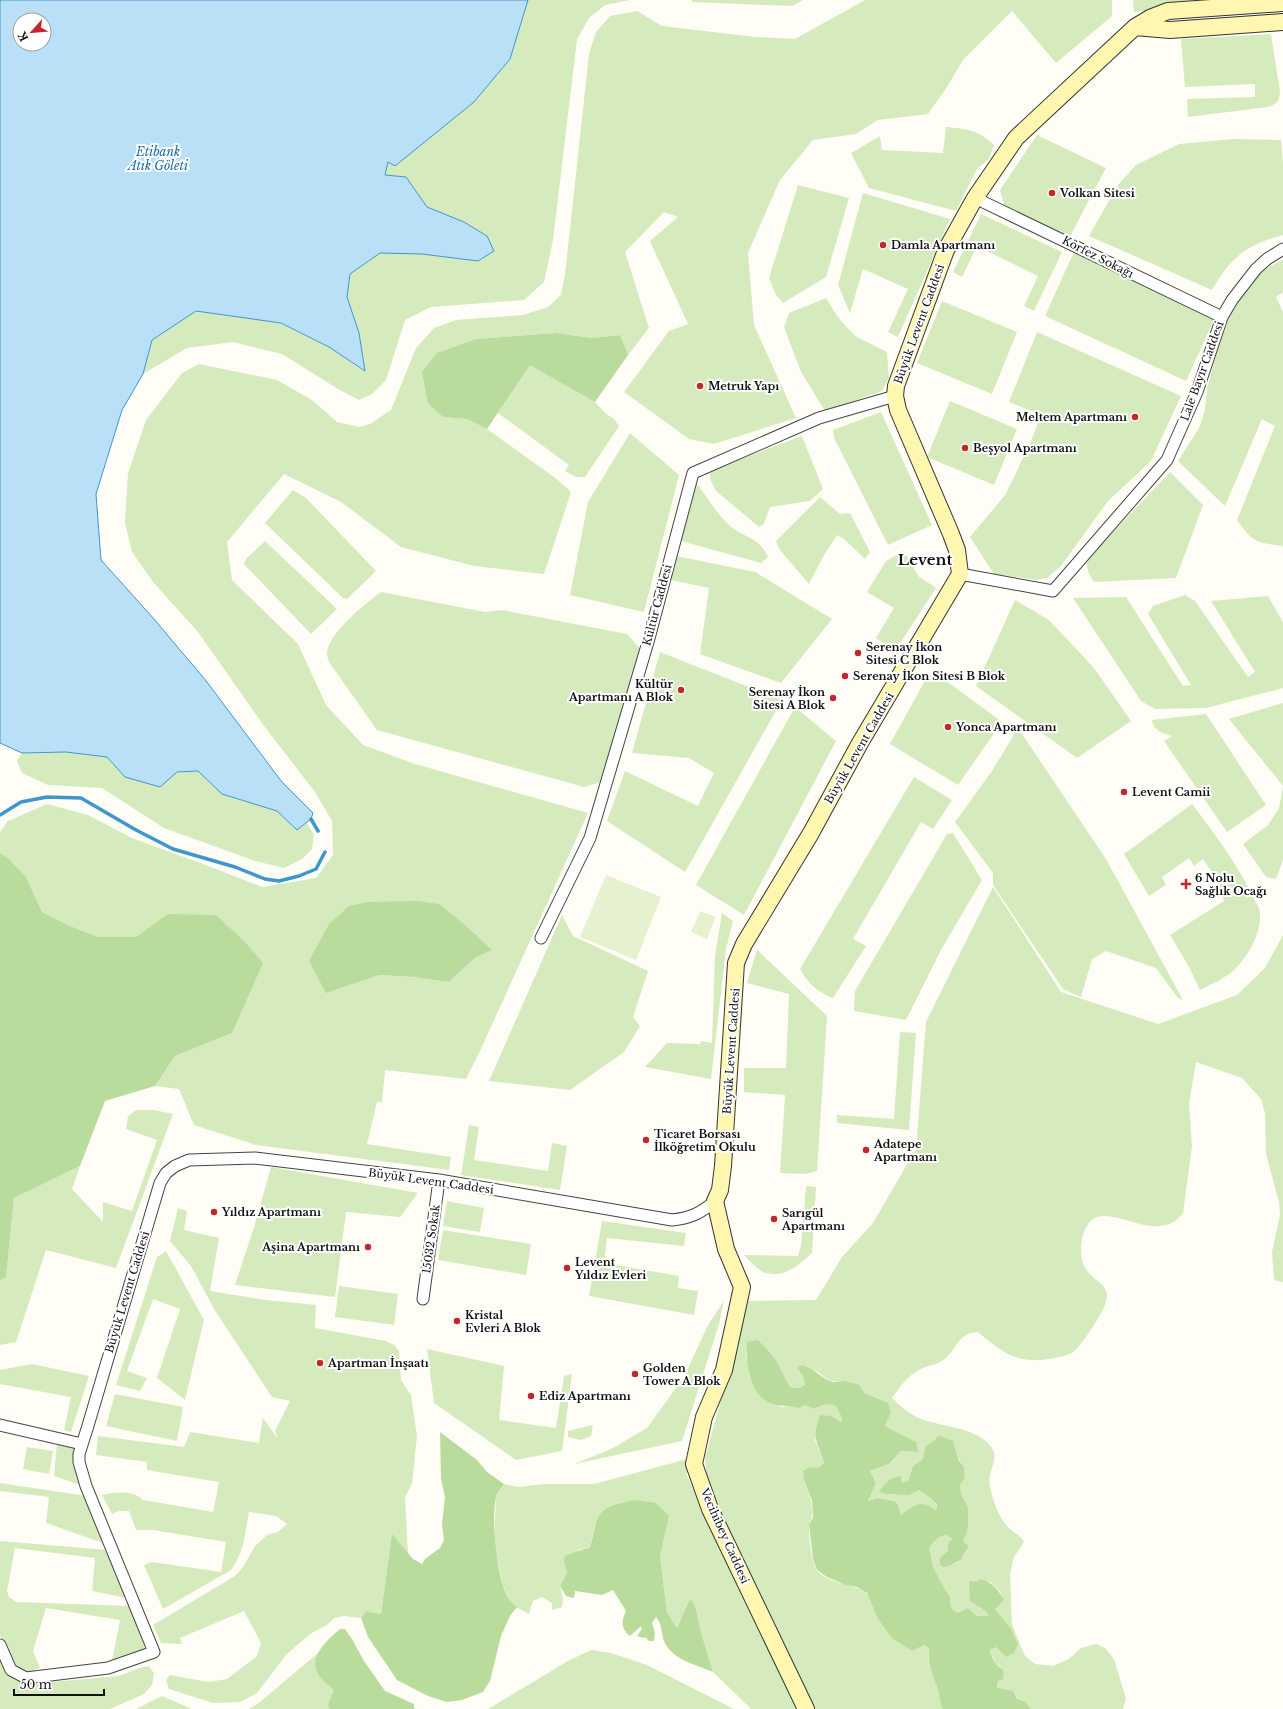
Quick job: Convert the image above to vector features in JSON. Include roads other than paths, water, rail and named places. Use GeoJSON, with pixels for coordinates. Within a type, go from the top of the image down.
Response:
{"type":"FeatureCollection","features":[{"type":"Feature","properties":{"kind":"street","name":"Büyük Levent Caddesi"},"geometry":{"type":"LineString","coordinates":[[0,1644],[11,1670],[26,1678],[108,1668],[154,1652],[86,1486],[79,1462],[79,1454],[160,1183],[166,1173],[175,1166],[189,1160],[202,1158],[255,1158],[439,1180],[672,1220],[686,1219],[696,1216],[715,1201],[720,1190],[723,1166],[736,963],[739,953],[811,833],[860,743],[960,574],[957,550],[898,410],[895,396],[900,372],[946,250],[975,198],[1016,138],[1135,27],[1150,18],[1168,11],[1283,4]]}},
{"type":"Feature","properties":{"kind":"street"},"geometry":{"type":"LineString","coordinates":[[1135,27],[1170,30],[1283,22]]}},
{"type":"Feature","properties":{"kind":"street","name":"Körfez Sokağı"},"geometry":{"type":"LineString","coordinates":[[975,198],[1222,317]]}},
{"type":"Feature","properties":{"kind":"street","name":"Lale Bayır Caddesi"},"geometry":{"type":"LineString","coordinates":[[960,574],[1053,591],[1167,460],[1197,392],[1222,317],[1232,300],[1256,268],[1267,259],[1283,250]]}},
{"type":"Feature","properties":{"kind":"street","name":"Kültür Caddesi"},"geometry":{"type":"LineString","coordinates":[[540,938],[590,838],[648,642],[693,472],[819,418],[895,396]]}},
{"type":"Feature","properties":{"kind":"street","name":"15032 Sokak"},"geometry":{"type":"LineString","coordinates":[[423,1298],[439,1180]]}},
{"type":"Feature","properties":{"kind":"street","name":"Vecihibey Caddesi"},"geometry":{"type":"LineString","coordinates":[[715,1201],[726,1249],[742,1287],[724,1370],[704,1417],[694,1464],[710,1509],[806,1709]]}},
{"type":"Feature","properties":{"kind":"street"},"geometry":{"type":"LineString","coordinates":[[0,1425],[82,1444]]}},
{"type":"Feature","properties":{"kind":"water","name":"Etibank Atık Göleti"},"geometry":{"type":"Polygon","coordinates":[[[0,0],[528,0],[510,59],[474,102],[395,166],[388,162],[385,175],[406,177],[427,207],[464,222],[487,236],[494,251],[478,261],[422,254],[380,253],[350,274],[347,297],[359,333],[365,371],[329,347],[281,323],[196,311],[152,340],[143,374],[122,410],[96,494],[101,560],[154,619],[207,682],[282,782],[313,813],[311,819],[297,830],[277,811],[222,794],[198,771],[177,772],[160,787],[125,777],[107,757],[66,752],[22,753],[0,743],[0,0]]]}},
{"type":"Feature","properties":{"kind":"waterway"},"geometry":{"type":"LineString","coordinates":[[0,815],[21,802],[47,797],[81,798],[136,830],[173,849],[235,867],[265,879],[279,881],[299,876],[316,869],[325,852]]}},
{"type":"Feature","properties":{"kind":"waterway"},"geometry":{"type":"LineString","coordinates":[[311,819],[318,831]]}},
{"type":"Feature","properties":{"kind":"place","name":"Volkan Sitesi"},"geometry":{"type":"Point","coordinates":[1052,193]}},
{"type":"Feature","properties":{"kind":"place","name":"Damla Apartmanı"},"geometry":{"type":"Point","coordinates":[883,245]}},
{"type":"Feature","properties":{"kind":"place","name":"Metruk Yapı"},"geometry":{"type":"Point","coordinates":[700,386]}},
{"type":"Feature","properties":{"kind":"place","name":"Meltem Apartmanı"},"geometry":{"type":"Point","coordinates":[1135,417]}},
{"type":"Feature","properties":{"kind":"place","name":"Beşyol Apartmanı"},"geometry":{"type":"Point","coordinates":[965,448]}},
{"type":"Feature","properties":{"kind":"place","name":"Serenay İkon Sitesi C Blok"},"geometry":{"type":"Point","coordinates":[858,653]}},
{"type":"Feature","properties":{"kind":"place","name":"Serenay İkon Sitesi B Blok"},"geometry":{"type":"Point","coordinates":[845,676]}},
{"type":"Feature","properties":{"kind":"place","name":"Kültür Apartmanı A Blok"},"geometry":{"type":"Point","coordinates":[681,690]}},
{"type":"Feature","properties":{"kind":"place","name":"Serenay İkon Sitesi A Blok"},"geometry":{"type":"Point","coordinates":[833,698]}},
{"type":"Feature","properties":{"kind":"place","name":"Yonca Apartmanı"},"geometry":{"type":"Point","coordinates":[948,727]}},
{"type":"Feature","properties":{"kind":"place","name":"Levent Camii"},"geometry":{"type":"Point","coordinates":[1124,792]}},
{"type":"Feature","properties":{"kind":"place","name":"6 Nolu Sağlık Ocağı"},"geometry":{"type":"Point","coordinates":[1186,884]}},
{"type":"Feature","properties":{"kind":"place","name":"Ticaret Borsası İlköğretim Okulu"},"geometry":{"type":"Point","coordinates":[646,1140]}},
{"type":"Feature","properties":{"kind":"place","name":"Adatepe Apartmanı"},"geometry":{"type":"Point","coordinates":[866,1150]}},
{"type":"Feature","properties":{"kind":"place","name":"Yıldız Apartmanı"},"geometry":{"type":"Point","coordinates":[214,1212]}},
{"type":"Feature","properties":{"kind":"place","name":"Sarıgül Apartmanı"},"geometry":{"type":"Point","coordinates":[774,1219]}},
{"type":"Feature","properties":{"kind":"place","name":"Aşina Apartmanı"},"geometry":{"type":"Point","coordinates":[368,1247]}},
{"type":"Feature","properties":{"kind":"place","name":"Levent Yıldız Evleri"},"geometry":{"type":"Point","coordinates":[567,1268]}},
{"type":"Feature","properties":{"kind":"place","name":"Kristal Evleri A Blok"},"geometry":{"type":"Point","coordinates":[457,1321]}},
{"type":"Feature","properties":{"kind":"place","name":"Apartman İnşaatı"},"geometry":{"type":"Point","coordinates":[320,1363]}},
{"type":"Feature","properties":{"kind":"place","name":"Golden Tower A Blok"},"geometry":{"type":"Point","coordinates":[635,1374]}},
{"type":"Feature","properties":{"kind":"place","name":"Ediz Apartmanı"},"geometry":{"type":"Point","coordinates":[531,1396]}},
{"type":"Feature","properties":{"kind":"district","name":"Levent"},"geometry":{"type":"Point","coordinates":[925,559]}}]}
